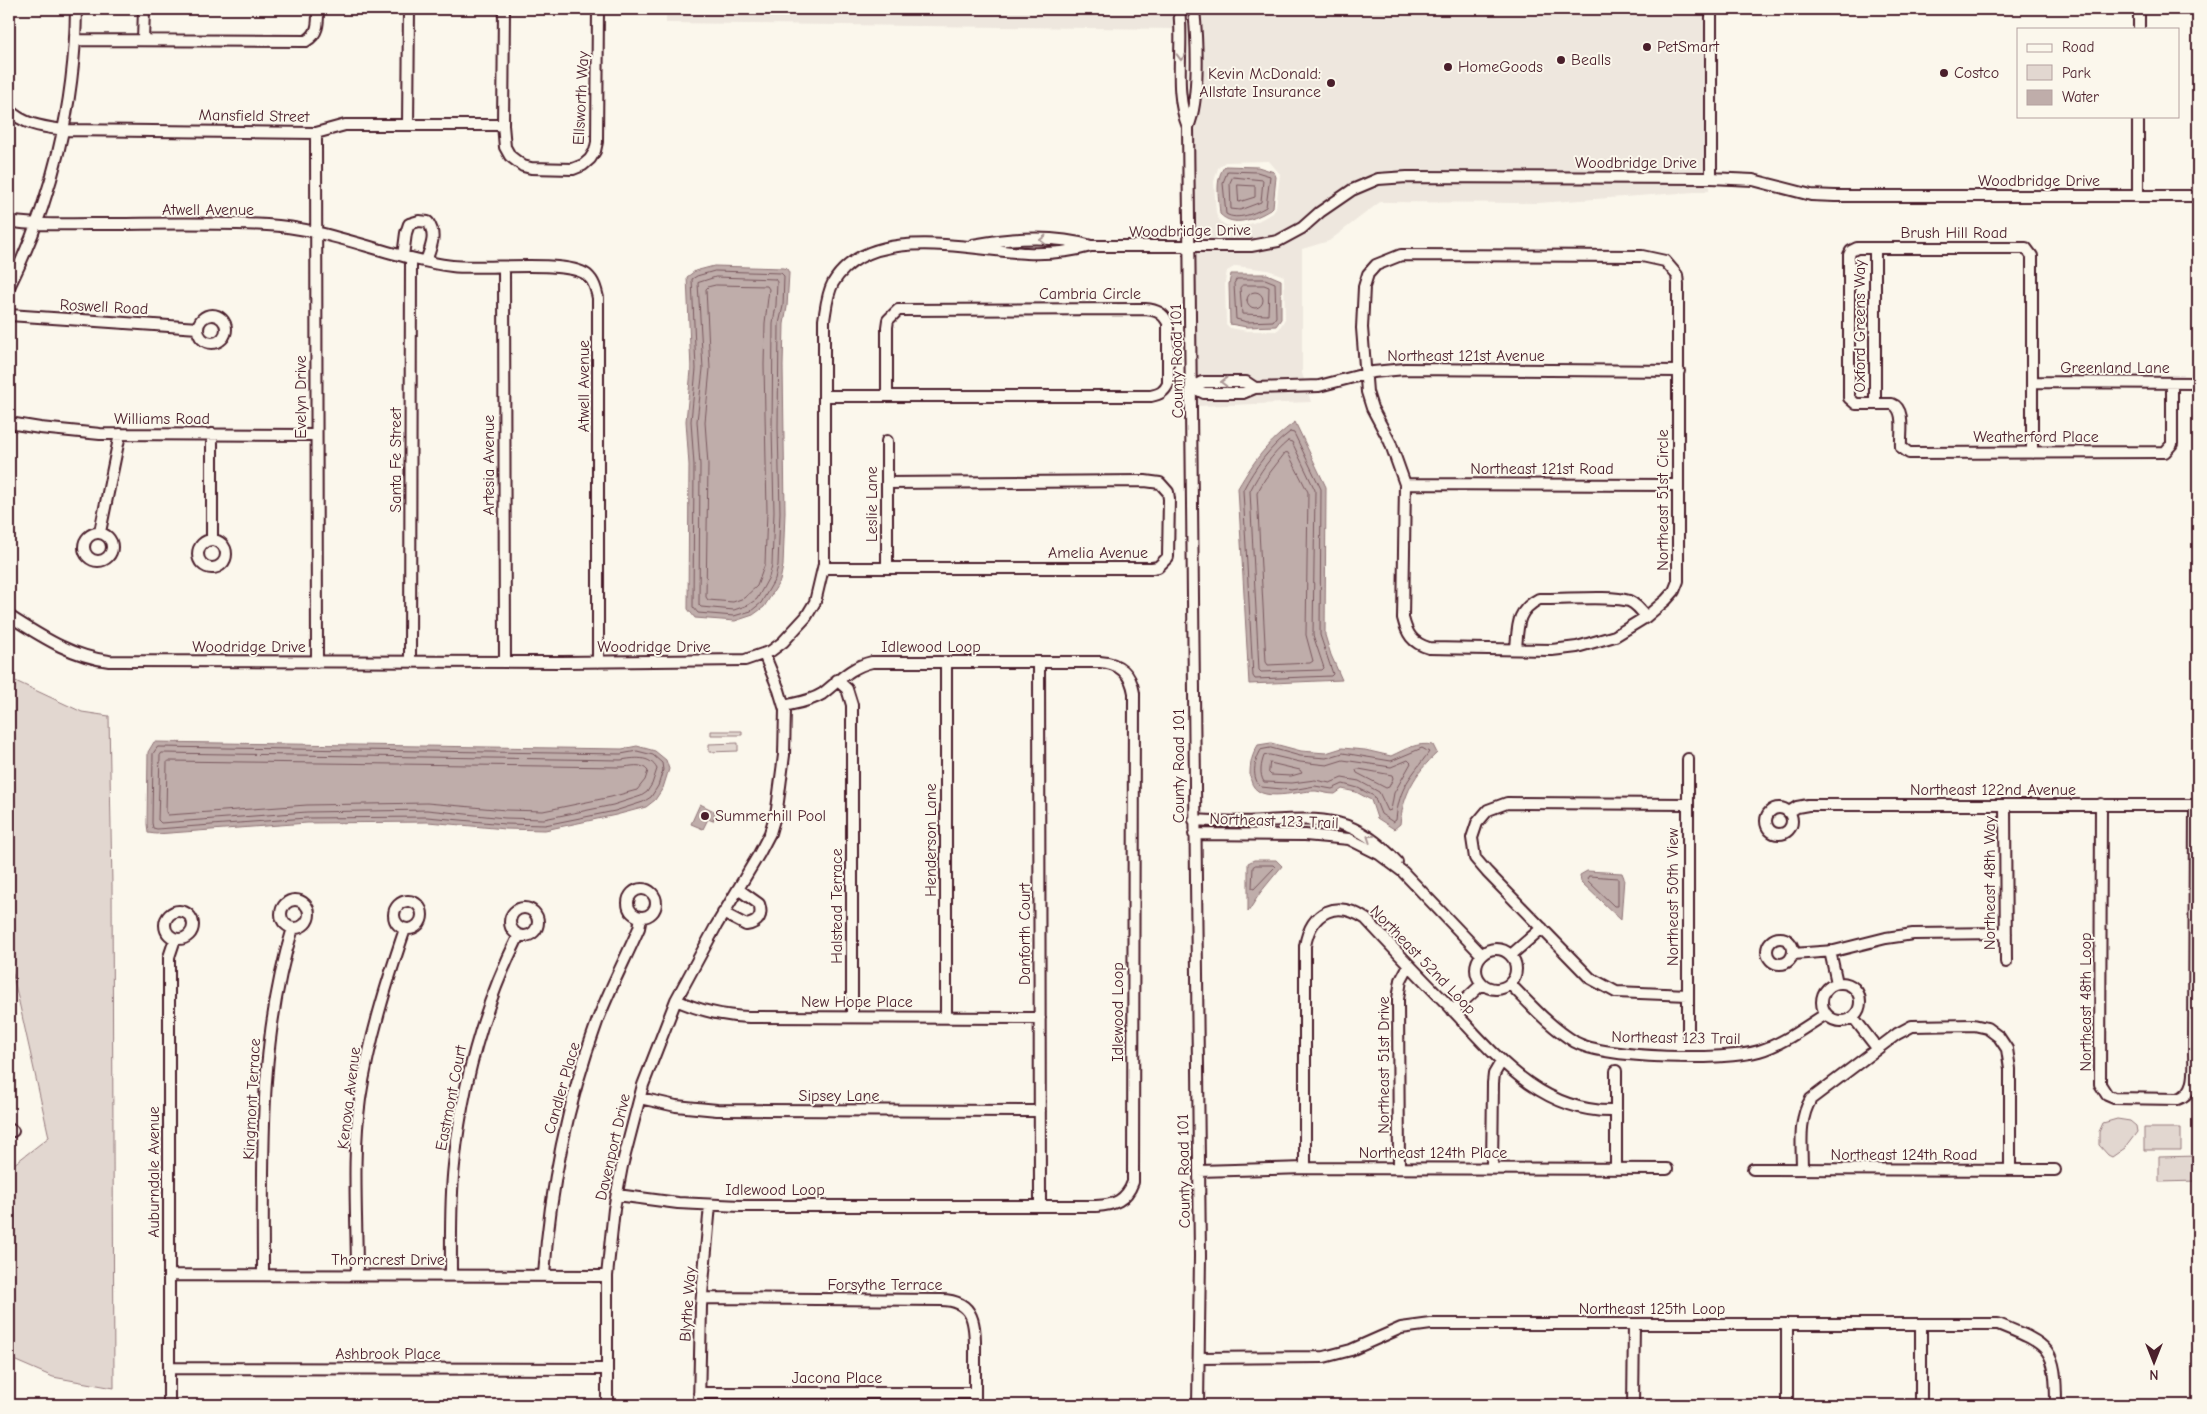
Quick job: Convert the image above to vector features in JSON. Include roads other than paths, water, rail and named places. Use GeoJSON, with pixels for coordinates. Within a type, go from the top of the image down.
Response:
{"type":"FeatureCollection","features":[{"type":"Feature","properties":{"kind":"street"},"geometry":{"type":"LineString","coordinates":[[9,287],[36,223],[64,130],[75,40],[76,9]]}},
{"type":"Feature","properties":{"kind":"street"},"geometry":{"type":"LineString","coordinates":[[143,40],[144,9]]}},
{"type":"Feature","properties":{"kind":"street"},"geometry":{"type":"LineString","coordinates":[[75,40],[306,41],[315,35],[317,30],[318,9]]}},
{"type":"Feature","properties":{"kind":"street"},"geometry":{"type":"LineString","coordinates":[[408,125],[409,9]]}},
{"type":"Feature","properties":{"kind":"street","name":"Ellsworth Way"},"geometry":{"type":"LineString","coordinates":[[504,9],[503,125],[505,147],[510,156],[523,166],[573,169],[583,165],[590,159],[595,151],[597,142],[598,9]]}},
{"type":"Feature","properties":{"kind":"street"},"geometry":{"type":"LineString","coordinates":[[1711,9],[1711,178]]}},
{"type":"Feature","properties":{"kind":"street"},"geometry":{"type":"LineString","coordinates":[[2139,9],[2139,28]]}},
{"type":"Feature","properties":{"kind":"street"},"geometry":{"type":"LineString","coordinates":[[1179,13],[1194,12]]}},
{"type":"Feature","properties":{"kind":"street","name":"County Road 101"},"geometry":{"type":"LineString","coordinates":[[1188,126],[1194,113],[1196,38],[1194,12]]}},
{"type":"Feature","properties":{"kind":"street","name":"County Road 101"},"geometry":{"type":"LineString","coordinates":[[1179,13],[1182,112],[1188,126],[1192,387],[1194,834],[1199,1170],[1198,1405]]}},
{"type":"Feature","properties":{"kind":"street","name":"Mansfield Street"},"geometry":{"type":"LineString","coordinates":[[9,110],[23,121],[64,130],[316,133],[345,125],[503,125]]}},
{"type":"Feature","properties":{"kind":"street"},"geometry":{"type":"LineString","coordinates":[[2138,118],[2138,196]]}},
{"type":"Feature","properties":{"kind":"street","name":"Evelyn Drive"},"geometry":{"type":"LineString","coordinates":[[316,133],[317,662]]}},
{"type":"Feature","properties":{"kind":"street","name":"Woodbridge Drive"},"geometry":{"type":"LineString","coordinates":[[969,246],[990,251],[1028,254],[1070,252],[1091,246],[1251,246],[1278,240],[1302,228],[1320,212],[1352,190],[1378,178],[1711,178],[1753,180],[1811,195],[1835,196],[2198,196]]}},
{"type":"Feature","properties":{"kind":"street","name":"Atwell Avenue"},"geometry":{"type":"LineString","coordinates":[[9,221],[36,223],[268,225],[455,266],[570,267],[587,275],[596,288],[598,298],[598,662]]}},
{"type":"Feature","properties":{"kind":"street"},"geometry":{"type":"LineString","coordinates":[[407,257],[406,233],[409,224],[419,221],[428,222],[433,229],[433,240],[426,261]]}},
{"type":"Feature","properties":{"kind":"street","name":"Woodridge Drive"},"geometry":{"type":"LineString","coordinates":[[9,616],[59,646],[93,659],[139,662],[731,661],[745,660],[764,654],[783,642],[806,617],[815,602],[823,568],[824,320],[832,285],[841,272],[853,261],[868,252],[884,247],[969,246]]}},
{"type":"Feature","properties":{"kind":"street","name":"Brush Hill Road"},"geometry":{"type":"LineString","coordinates":[[1874,404],[1854,404],[1849,398],[1849,255],[1856,248],[2028,249],[2032,256],[2032,452]]}},
{"type":"Feature","properties":{"kind":"street","name":"Oxford Greens Way"},"geometry":{"type":"LineString","coordinates":[[1874,404],[1875,248]]}},
{"type":"Feature","properties":{"kind":"street","name":"Northeast 51st Circle"},"geometry":{"type":"LineString","coordinates":[[1402,255],[1633,256],[1657,258],[1665,261],[1677,275],[1678,284],[1678,581],[1674,591],[1646,616],[1614,636],[1577,647],[1552,650],[1429,648],[1419,645],[1410,636],[1403,618],[1405,484],[1390,442],[1372,408],[1365,374],[1362,328],[1364,288],[1368,274],[1376,265],[1388,259],[1402,255]]}},
{"type":"Feature","properties":{"kind":"street","name":"Santa Fe Street"},"geometry":{"type":"LineString","coordinates":[[407,257],[410,662]]}},
{"type":"Feature","properties":{"kind":"street","name":"Artesia Avenue"},"geometry":{"type":"LineString","coordinates":[[504,267],[505,662]]}},
{"type":"Feature","properties":{"kind":"street","name":"Cambria Circle"},"geometry":{"type":"LineString","coordinates":[[824,396],[887,396],[1151,396],[1165,390],[1168,384],[1168,323],[1160,312],[1145,309],[898,310],[888,320],[887,327],[887,396]]}},
{"type":"Feature","properties":{"kind":"street","name":"Roswell Road"},"geometry":{"type":"LineString","coordinates":[[9,316],[198,328]]}},
{"type":"Feature","properties":{"kind":"street","name":"Northeast 121st Avenue"},"geometry":{"type":"LineString","coordinates":[[1192,387],[1202,382],[1246,382],[1255,388],[1319,386],[1365,374],[1405,369],[1679,371]]}},
{"type":"Feature","properties":{"kind":"street","name":"Greenland Lane"},"geometry":{"type":"LineString","coordinates":[[2032,382],[2198,383]]}},
{"type":"Feature","properties":{"kind":"street","name":"Weatherford Place"},"geometry":{"type":"LineString","coordinates":[[1874,404],[1894,404],[1900,409],[1901,444],[1907,452],[2168,451],[2172,444],[2172,383]]}},
{"type":"Feature","properties":{"kind":"street","name":"Williams Road"},"geometry":{"type":"LineString","coordinates":[[9,423],[57,430],[120,434],[316,434]]}},
{"type":"Feature","properties":{"kind":"street"},"geometry":{"type":"LineString","coordinates":[[100,532],[120,434]]}},
{"type":"Feature","properties":{"kind":"street"},"geometry":{"type":"LineString","coordinates":[[212,434],[212,540]]}},
{"type":"Feature","properties":{"kind":"street","name":"Leslie Lane"},"geometry":{"type":"LineString","coordinates":[[887,441],[887,568]]}},
{"type":"Feature","properties":{"kind":"street","name":"Amelia Avenue"},"geometry":{"type":"LineString","coordinates":[[823,568],[1158,567],[1168,557],[1168,492],[1160,483],[1153,481],[887,483]]}},
{"type":"Feature","properties":{"kind":"street","name":"Northeast 121st Road"},"geometry":{"type":"LineString","coordinates":[[1405,484],[1678,485]]}},
{"type":"Feature","properties":{"kind":"street"},"geometry":{"type":"LineString","coordinates":[[1516,649],[1521,614],[1528,605],[1539,600],[1613,599],[1629,601],[1640,608],[1646,616]]}},
{"type":"Feature","properties":{"kind":"street","name":"Davenport Drive"},"geometry":{"type":"LineString","coordinates":[[607,1405],[607,1276],[622,1166],[640,1098],[676,1000],[723,913],[770,833],[777,809],[784,755],[784,706],[764,654]]}},
{"type":"Feature","properties":{"kind":"street","name":"Idlewood Loop"},"geometry":{"type":"LineString","coordinates":[[617,1195],[657,1201],[710,1205],[1111,1206],[1126,1196],[1133,1182],[1134,693],[1129,676],[1123,669],[1109,662],[872,662],[854,668],[821,694],[810,700],[784,706]]}},
{"type":"Feature","properties":{"kind":"street","name":"Henderson Lane"},"geometry":{"type":"LineString","coordinates":[[946,662],[946,1018]]}},
{"type":"Feature","properties":{"kind":"street","name":"Danforth Court"},"geometry":{"type":"LineString","coordinates":[[1040,662],[1040,1206]]}},
{"type":"Feature","properties":{"kind":"street","name":"Halstead Terrace"},"geometry":{"type":"LineString","coordinates":[[838,680],[847,689],[852,705],[852,1018]]}},
{"type":"Feature","properties":{"kind":"street","name":"Northeast 50th View"},"geometry":{"type":"LineString","coordinates":[[1688,759],[1688,1034]]}},
{"type":"Feature","properties":{"kind":"street"},"geometry":{"type":"LineString","coordinates":[[1688,804],[1507,803],[1488,810],[1476,823],[1472,838],[1475,858],[1590,978],[1616,992],[1688,995]]}},
{"type":"Feature","properties":{"kind":"street","name":"Northeast 48th Loop"},"geometry":{"type":"LineString","coordinates":[[2102,804],[2100,1084],[2107,1095],[2114,1098],[2178,1098],[2185,1096],[2192,1090],[2197,805]]}},
{"type":"Feature","properties":{"kind":"street","name":"Northeast 122nd Avenue"},"geometry":{"type":"LineString","coordinates":[[1789,812],[1797,807],[1808,805],[2197,805]]}},
{"type":"Feature","properties":{"kind":"street","name":"Northeast 48th Way"},"geometry":{"type":"LineString","coordinates":[[2005,805],[2006,962]]}},
{"type":"Feature","properties":{"kind":"street","name":"Northeast 123 Trail"},"geometry":{"type":"LineString","coordinates":[[1194,820],[1263,821],[1288,818],[1328,820],[1353,828],[1370,837],[1391,855],[1401,866],[1403,872]]}},
{"type":"Feature","properties":{"kind":"street","name":"Northeast 123 Trail"},"geometry":{"type":"LineString","coordinates":[[1194,834],[1306,835],[1350,839],[1379,854],[1403,872],[1482,955]]}},
{"type":"Feature","properties":{"kind":"street"},"geometry":{"type":"LineString","coordinates":[[723,913],[746,925],[758,921],[761,916],[759,904],[738,889]]}},
{"type":"Feature","properties":{"kind":"street","name":"Northeast 52nd Loop"},"geometry":{"type":"LineString","coordinates":[[1305,1168],[1305,946],[1310,926],[1324,912],[1334,909],[1346,909],[1366,919],[1501,1062],[1530,1085],[1556,1099],[1595,1111],[1616,1112]]}},
{"type":"Feature","properties":{"kind":"street","name":"Candler Place"},"geometry":{"type":"LineString","coordinates":[[544,1275],[548,1219],[553,1186],[575,1090],[598,1021],[639,928],[641,917]]}},
{"type":"Feature","properties":{"kind":"street","name":"Kingmont Terrace"},"geometry":{"type":"LineString","coordinates":[[262,1275],[265,1084],[282,964],[293,928]]}},
{"type":"Feature","properties":{"kind":"street"},"geometry":{"type":"LineString","coordinates":[[1511,955],[1542,928]]}},
{"type":"Feature","properties":{"kind":"street","name":"Kenova Avenue"},"geometry":{"type":"LineString","coordinates":[[357,1275],[356,1150],[360,1100],[372,1036],[405,929]]}},
{"type":"Feature","properties":{"kind":"street"},"geometry":{"type":"LineString","coordinates":[[1793,954],[1830,951],[1912,934],[2006,934]]}},
{"type":"Feature","properties":{"kind":"street","name":"Eastmont Court"},"geometry":{"type":"LineString","coordinates":[[451,1275],[453,1174],[465,1090],[489,1006],[519,935]]}},
{"type":"Feature","properties":{"kind":"street","name":"Auburndale Avenue"},"geometry":{"type":"LineString","coordinates":[[169,1405],[169,957],[175,939]]}},
{"type":"Feature","properties":{"kind":"street"},"geometry":{"type":"LineString","coordinates":[[1493,950],[1500,950],[1511,955],[1517,967],[1510,984],[1505,988],[1493,989],[1482,984],[1476,973],[1476,966],[1482,955],[1493,950]]}},
{"type":"Feature","properties":{"kind":"street"},"geometry":{"type":"LineString","coordinates":[[1830,951],[1837,983]]}},
{"type":"Feature","properties":{"kind":"street","name":"Northeast 51st Drive"},"geometry":{"type":"LineString","coordinates":[[1399,1168],[1398,999],[1401,980],[1409,965]]}},
{"type":"Feature","properties":{"kind":"street"},"geometry":{"type":"LineString","coordinates":[[1837,983],[1853,987],[1859,996],[1859,1008],[1853,1017],[1848,1020],[1836,1021],[1826,1014],[1821,1004],[1827,988],[1837,983]]}},
{"type":"Feature","properties":{"kind":"street"},"geometry":{"type":"LineString","coordinates":[[1453,1011],[1482,984]]}},
{"type":"Feature","properties":{"kind":"street","name":"Northeast 123 Trail"},"geometry":{"type":"LineString","coordinates":[[1510,984],[1544,1019],[1577,1043],[1602,1052],[1632,1055],[1740,1055],[1761,1051],[1790,1037],[1826,1014]]}},
{"type":"Feature","properties":{"kind":"street","name":"New Hope Place"},"geometry":{"type":"LineString","coordinates":[[676,1000],[703,1011],[722,1016],[1040,1018]]}},
{"type":"Feature","properties":{"kind":"street"},"geometry":{"type":"LineString","coordinates":[[1853,1017],[1877,1048]]}},
{"type":"Feature","properties":{"kind":"street"},"geometry":{"type":"LineString","coordinates":[[1802,1169],[1802,1120],[1804,1110],[1810,1099],[1897,1034],[1912,1026],[1925,1025],[1987,1028],[1999,1037],[2008,1049],[2010,1069],[2010,1170]]}},
{"type":"Feature","properties":{"kind":"street"},"geometry":{"type":"LineString","coordinates":[[1492,1168],[1493,1083],[1494,1074],[1501,1062]]}},
{"type":"Feature","properties":{"kind":"street"},"geometry":{"type":"LineString","coordinates":[[1616,1071],[1616,1169]]}},
{"type":"Feature","properties":{"kind":"street","name":"Sipsey Lane"},"geometry":{"type":"LineString","coordinates":[[640,1098],[676,1106],[718,1110],[1040,1111]]}},
{"type":"Feature","properties":{"kind":"street","name":"Northeast 124th Place"},"geometry":{"type":"LineString","coordinates":[[1199,1170],[1305,1168],[1667,1169]]}},
{"type":"Feature","properties":{"kind":"street","name":"Northeast 124th Road"},"geometry":{"type":"LineString","coordinates":[[1754,1169],[2055,1170]]}},
{"type":"Feature","properties":{"kind":"street","name":"Blythe Way"},"geometry":{"type":"LineString","coordinates":[[700,1405],[702,1298],[710,1205]]}},
{"type":"Feature","properties":{"kind":"street","name":"Thorncrest Drive"},"geometry":{"type":"LineString","coordinates":[[169,1275],[607,1276]]}},
{"type":"Feature","properties":{"kind":"street","name":"Forsythe Terrace"},"geometry":{"type":"LineString","coordinates":[[702,1298],[948,1300],[957,1302],[970,1312],[975,1328],[975,1405]]}},
{"type":"Feature","properties":{"kind":"street"},"geometry":{"type":"LineString","coordinates":[[1633,1405],[1634,1324]]}},
{"type":"Feature","properties":{"kind":"street","name":"Northeast 125th Loop"},"geometry":{"type":"LineString","coordinates":[[1198,1358],[1324,1357],[1350,1350],[1400,1328],[1424,1325],[1921,1326],[1998,1324],[2029,1336],[2041,1343],[2053,1361],[2056,1379],[2056,1405]]}},
{"type":"Feature","properties":{"kind":"street"},"geometry":{"type":"LineString","coordinates":[[1786,1325],[1786,1405]]}},
{"type":"Feature","properties":{"kind":"street"},"geometry":{"type":"LineString","coordinates":[[1921,1326],[1921,1405]]}},
{"type":"Feature","properties":{"kind":"street","name":"Ashbrook Place"},"geometry":{"type":"LineString","coordinates":[[169,1368],[607,1369]]}},
{"type":"Feature","properties":{"kind":"street","name":"Jacona Place"},"geometry":{"type":"LineString","coordinates":[[700,1393],[975,1393]]}},
{"type":"Feature","properties":{"kind":"water"},"geometry":{"type":"Polygon","coordinates":[[[1225,166],[1258,167],[1274,172],[1276,177],[1273,207],[1258,216],[1244,221],[1231,221],[1220,214],[1218,183],[1225,166]]]}},
{"type":"Feature","properties":{"kind":"water"},"geometry":{"type":"Polygon","coordinates":[[[714,266],[783,268],[787,269],[789,273],[784,324],[783,366],[785,512],[783,566],[780,581],[764,607],[753,615],[735,621],[695,618],[688,609],[689,465],[686,421],[691,370],[687,277],[695,271],[714,266]]]}},
{"type":"Feature","properties":{"kind":"water"},"geometry":{"type":"Polygon","coordinates":[[[1231,274],[1267,274],[1281,280],[1281,319],[1276,326],[1247,327],[1230,324],[1229,284],[1231,274]]]}},
{"type":"Feature","properties":{"kind":"water"},"geometry":{"type":"Polygon","coordinates":[[[1295,422],[1326,487],[1325,635],[1342,680],[1249,684],[1238,488],[1250,468],[1263,452],[1295,422]]]}},
{"type":"Feature","properties":{"kind":"water"},"geometry":{"type":"Polygon","coordinates":[[[154,742],[622,749],[637,746],[655,751],[666,760],[669,769],[663,788],[655,800],[646,807],[545,830],[505,829],[428,822],[307,823],[156,834],[148,833],[147,824],[148,752],[154,742]]]}},
{"type":"Feature","properties":{"kind":"water"},"geometry":{"type":"Polygon","coordinates":[[[1271,743],[1301,751],[1326,753],[1342,748],[1365,750],[1391,756],[1412,747],[1427,744],[1433,745],[1437,753],[1422,768],[1411,785],[1404,803],[1400,824],[1394,829],[1377,818],[1371,800],[1356,792],[1342,789],[1335,794],[1307,791],[1276,795],[1258,791],[1252,784],[1250,766],[1258,745],[1271,743]]]}},
{"type":"Feature","properties":{"kind":"water","name":"Summerhill Pool"},"geometry":{"type":"Polygon","coordinates":[[[700,804],[716,812],[713,821],[708,819],[703,829],[691,824],[700,804]]]}},
{"type":"Feature","properties":{"kind":"water"},"geometry":{"type":"Polygon","coordinates":[[[1254,860],[1276,860],[1282,866],[1260,893],[1248,912],[1248,863],[1254,860]]]}},
{"type":"Feature","properties":{"kind":"water"},"geometry":{"type":"Polygon","coordinates":[[[1587,871],[1622,873],[1624,878],[1621,920],[1581,882],[1580,875],[1587,871]]]}},
{"type":"Feature","properties":{"kind":"place","name":"PetSmart"},"geometry":{"type":"Point","coordinates":[1647,47]}},
{"type":"Feature","properties":{"kind":"place","name":"Bealls"},"geometry":{"type":"Point","coordinates":[1561,60]}},
{"type":"Feature","properties":{"kind":"place","name":"HomeGoods"},"geometry":{"type":"Point","coordinates":[1448,67]}},
{"type":"Feature","properties":{"kind":"place","name":"Costco"},"geometry":{"type":"Point","coordinates":[1944,73]}},
{"type":"Feature","properties":{"kind":"place","name":"Kevin McDonald: Allstate Insurance"},"geometry":{"type":"Point","coordinates":[1331,83]}},
{"type":"Feature","properties":{"kind":"place","name":"Summerhill Pool"},"geometry":{"type":"Point","coordinates":[705,816]}}]}
